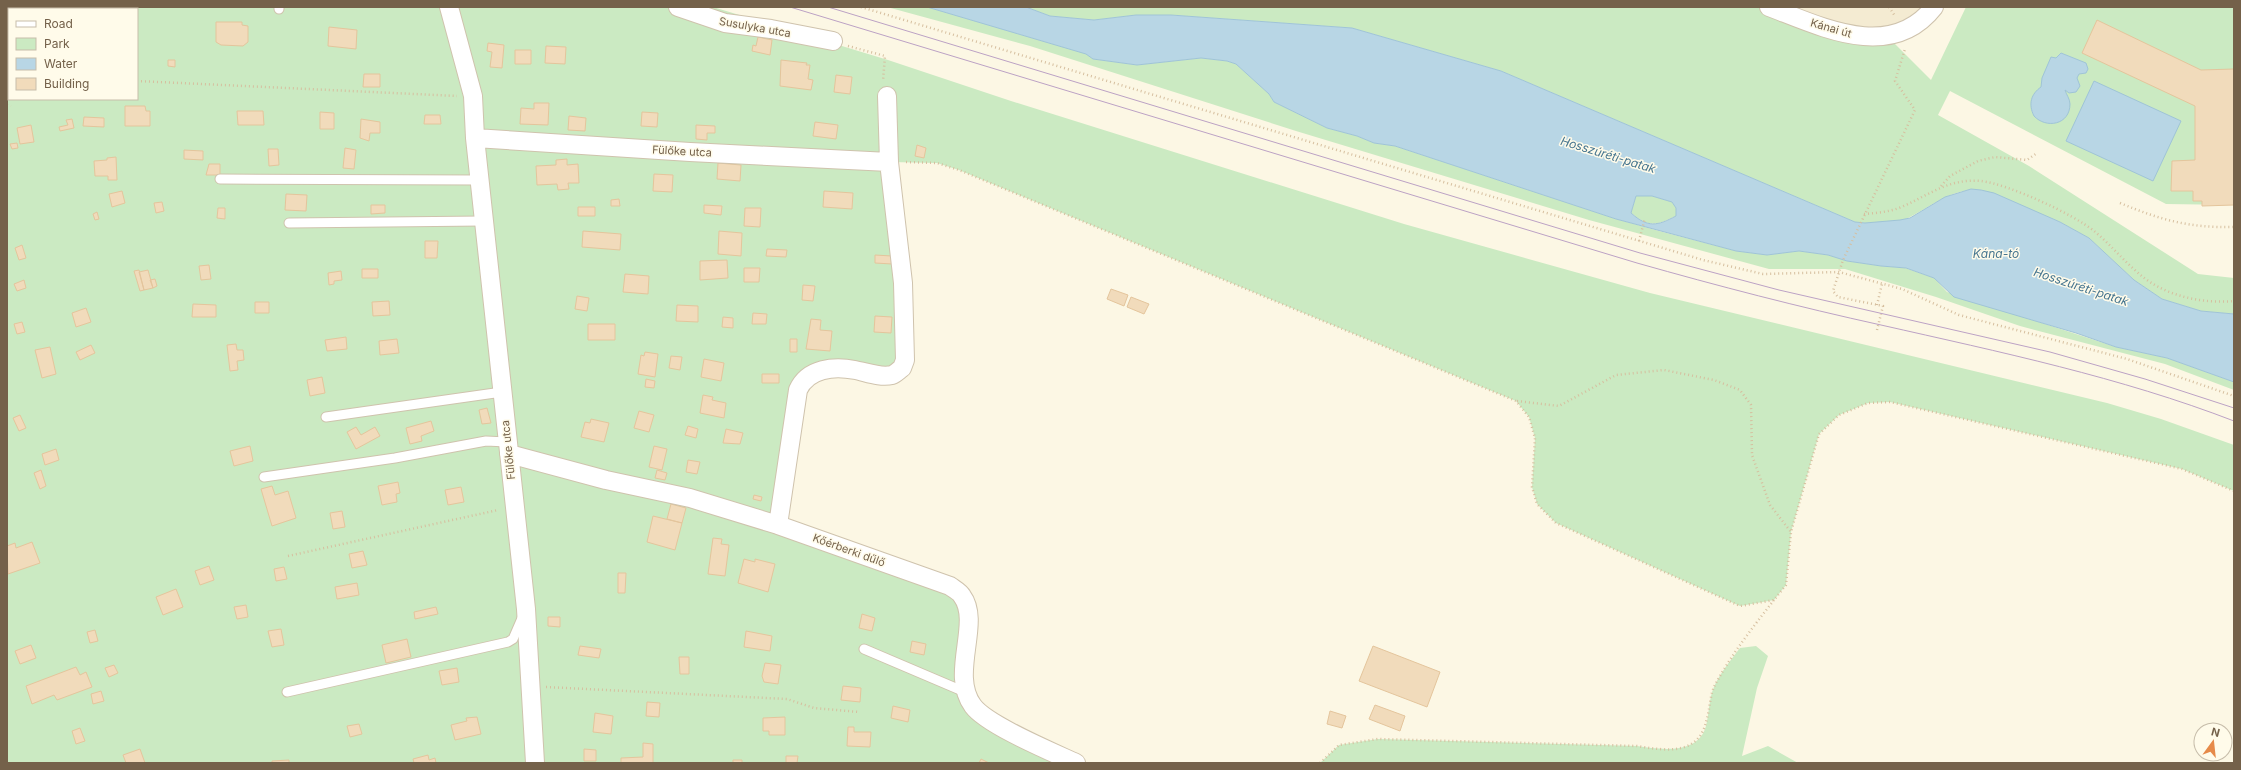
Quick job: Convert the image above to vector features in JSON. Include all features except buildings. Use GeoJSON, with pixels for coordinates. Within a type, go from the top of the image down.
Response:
{"type":"FeatureCollection","features":[{"type":"Feature","properties":{"kind":"street","name":"Fülőke utca"},"geometry":{"type":"LineString","coordinates":[[449,7],[473,96],[475,138],[483,221],[526,609],[532,687],[535,763]]}},
{"type":"Feature","properties":{"kind":"street","name":"Susulyka utca"},"geometry":{"type":"LineString","coordinates":[[678,7],[725,23],[771,29],[832,41]]}},
{"type":"Feature","properties":{"kind":"street","name":"Kánai út"},"geometry":{"type":"LineString","coordinates":[[1769,7],[1823,28],[1847,35],[1868,36],[1900,33],[1914,27],[1925,18],[1934,7]]}},
{"type":"Feature","properties":{"kind":"street"},"geometry":{"type":"LineString","coordinates":[[778,524],[798,390],[802,380],[819,370],[836,368],[881,375],[892,375],[902,368],[905,360],[903,284],[889,162],[887,96]]}},
{"type":"Feature","properties":{"kind":"street","name":"Fülőke utca"},"geometry":{"type":"LineString","coordinates":[[475,138],[690,152],[889,162]]}},
{"type":"Feature","properties":{"kind":"street","name":"Kőérberki dűlő"},"geometry":{"type":"LineString","coordinates":[[508,448],[606,480],[690,498],[778,524],[950,586],[962,596],[967,608],[968,624],[963,679],[966,692],[973,706],[987,718],[1036,745],[1076,763]]}},
{"type":"Feature","properties":{"kind":"lane"},"geometry":{"type":"LineString","coordinates":[[220,179],[479,180]]}},
{"type":"Feature","properties":{"kind":"lane"},"geometry":{"type":"LineString","coordinates":[[290,223],[483,221]]}},
{"type":"Feature","properties":{"kind":"lane"},"geometry":{"type":"LineString","coordinates":[[326,417],[502,392]]}},
{"type":"Feature","properties":{"kind":"lane"},"geometry":{"type":"LineString","coordinates":[[264,477],[396,458],[486,441],[508,448]]}},
{"type":"Feature","properties":{"kind":"lane"},"geometry":{"type":"LineString","coordinates":[[287,692],[508,642],[513,639],[526,609]]}},
{"type":"Feature","properties":{"kind":"lane"},"geometry":{"type":"LineString","coordinates":[[864,649],[966,692]]}},
{"type":"Feature","properties":{"kind":"path"},"geometry":{"type":"LineString","coordinates":[[861,7],[1639,241],[1747,272],[1763,274],[1839,272],[1902,289],[1959,316],[2126,359],[2234,396]]}},
{"type":"Feature","properties":{"kind":"path"},"geometry":{"type":"LineString","coordinates":[[1889,7],[1896,17]]}},
{"type":"Feature","properties":{"kind":"path"},"geometry":{"type":"LineString","coordinates":[[832,41],[885,56],[882,92],[887,96]]}},
{"type":"Feature","properties":{"kind":"path"},"geometry":{"type":"LineString","coordinates":[[1877,330],[1883,306],[1838,297],[1832,291],[1843,260],[1860,221],[1915,110],[1895,81],[1905,49]]}},
{"type":"Feature","properties":{"kind":"path"},"geometry":{"type":"LineString","coordinates":[[138,81],[473,96]]}},
{"type":"Feature","properties":{"kind":"path"},"geometry":{"type":"LineString","coordinates":[[7,105],[11,106]]}},
{"type":"Feature","properties":{"kind":"path"},"geometry":{"type":"LineString","coordinates":[[1864,214],[1899,208],[1940,186],[1950,176],[1978,161],[1995,157],[2027,160],[2037,153]]}},
{"type":"Feature","properties":{"kind":"path"},"geometry":{"type":"LineString","coordinates":[[889,162],[937,164],[959,170],[1516,401],[1559,406],[1616,375],[1664,370],[1714,380],[1740,390],[1751,405],[1752,455],[1770,505],[1791,532]]}},
{"type":"Feature","properties":{"kind":"path"},"geometry":{"type":"LineString","coordinates":[[1940,186],[1967,181],[1982,181],[1998,185],[2064,212],[2080,221],[2105,240],[2136,272],[2150,282],[2167,290],[2201,301],[2234,301]]}},
{"type":"Feature","properties":{"kind":"path"},"geometry":{"type":"LineString","coordinates":[[2120,203],[2150,215],[2182,224],[2199,227],[2234,227]]}},
{"type":"Feature","properties":{"kind":"path"},"geometry":{"type":"LineString","coordinates":[[1639,241],[1645,218]]}},
{"type":"Feature","properties":{"kind":"path"},"geometry":{"type":"LineString","coordinates":[[1877,305],[1882,284]]}},
{"type":"Feature","properties":{"kind":"path"},"geometry":{"type":"LineString","coordinates":[[1516,401],[1529,417],[1535,438],[1532,487],[1537,504],[1556,523],[1740,606],[1774,600]]}},
{"type":"Feature","properties":{"kind":"path"},"geometry":{"type":"LineString","coordinates":[[1320,763],[1338,745],[1378,739],[1636,746],[1662,750],[1688,746],[1700,738],[1705,728],[1714,687],[1754,625],[1786,585],[1791,532],[1820,434],[1839,415],[1868,403],[1890,402],[2182,469],[2234,492]]}},
{"type":"Feature","properties":{"kind":"path"},"geometry":{"type":"LineString","coordinates":[[288,556],[514,506]]}},
{"type":"Feature","properties":{"kind":"path"},"geometry":{"type":"LineString","coordinates":[[532,687],[559,686],[787,699],[814,708],[859,712]]}},
{"type":"Feature","properties":{"kind":"shaded area"},"geometry":{"type":"Polygon","coordinates":[[[1769,7],[1934,7],[1887,36],[1769,7]]]}},
{"type":"Feature","properties":{"kind":"green space"},"geometry":{"type":"Polygon","coordinates":[[[7,7],[713,7],[888,60],[1011,101],[1404,224],[1650,293],[2107,403],[2161,419],[2234,445],[2234,491],[2182,469],[1890,402],[1868,403],[1839,415],[1819,434],[1791,532],[1786,585],[1774,600],[1740,606],[1556,523],[1537,504],[1532,487],[1535,438],[1529,417],[1516,401],[959,170],[937,163],[890,162],[902,368],[853,369],[803,380],[778,524],[962,596],[973,706],[1076,763],[7,763],[7,7]]]}},
{"type":"Feature","properties":{"kind":"green space"},"geometry":{"type":"Polygon","coordinates":[[[887,7],[927,7],[1087,54],[1093,59],[1137,65],[1201,58],[1227,61],[1236,64],[1269,94],[1274,102],[1327,128],[1357,136],[1374,143],[1395,146],[1616,219],[1736,251],[1767,255],[1799,251],[1828,255],[1847,261],[1905,268],[1934,278],[1947,292],[2116,347],[2167,358],[2234,382],[2234,390],[2165,364],[2020,326],[1936,297],[1845,269],[1769,269],[1589,220],[1296,131],[1030,46],[887,7]]]}},
{"type":"Feature","properties":{"kind":"green space"},"geometry":{"type":"Polygon","coordinates":[[[1026,7],[1769,7],[1887,36],[1931,80],[1966,7],[2234,7],[2234,205],[2166,204],[1950,91],[1938,115],[2029,166],[2198,274],[2234,278],[2234,314],[2201,311],[2162,299],[2134,280],[2089,238],[2060,222],[1981,190],[1971,190],[1952,194],[1904,220],[1890,223],[1855,222],[1501,71],[1352,28],[1171,15],[1136,15],[1094,20],[1050,16],[1026,7]]]}},
{"type":"Feature","properties":{"kind":"green space"},"geometry":{"type":"Polygon","coordinates":[[[1636,196],[1652,196],[1672,202],[1676,208],[1676,216],[1653,224],[1637,218],[1631,213],[1636,196]]]}},
{"type":"Feature","properties":{"kind":"green space"},"geometry":{"type":"Polygon","coordinates":[[[1756,646],[1768,656],[1757,688],[1742,756],[1768,746],[1798,763],[1320,763],[1339,745],[1378,739],[1637,746],[1666,749],[1686,746],[1695,742],[1702,736],[1706,726],[1712,691],[1726,667],[1740,648],[1756,646]]]}},
{"type":"Feature","properties":{"kind":"water","name":"Kána-tó"},"geometry":{"type":"Polygon","coordinates":[[[927,7],[1026,7],[1050,16],[1094,20],[1136,15],[1171,15],[1352,28],[1501,71],[1855,222],[1865,223],[1910,218],[1945,197],[1971,189],[1994,193],[2060,222],[2089,238],[2134,280],[2162,299],[2201,311],[2234,314],[2234,382],[2167,358],[2116,347],[2076,333],[1954,297],[1934,278],[1906,268],[1847,261],[1828,255],[1799,251],[1767,255],[1736,251],[1616,219],[1395,146],[1374,143],[1357,136],[1327,128],[1274,102],[1269,94],[1236,64],[1227,61],[1201,58],[1137,65],[1093,59],[1086,54],[927,7]],[[1636,196],[1631,213],[1643,221],[1653,224],[1663,222],[1676,216],[1676,208],[1672,202],[1652,196],[1636,196]]]}},
{"type":"Feature","properties":{"kind":"water"},"geometry":{"type":"Polygon","coordinates":[[[2061,53],[2086,63],[2088,69],[2086,73],[2079,74],[2077,78],[2080,86],[2076,92],[2069,93],[2065,90],[2070,104],[2066,117],[2056,123],[2045,123],[2034,116],[2031,103],[2033,96],[2041,87],[2042,78],[2051,57],[2056,58],[2061,53]]]}},
{"type":"Feature","properties":{"kind":"water"},"geometry":{"type":"Polygon","coordinates":[[[2094,81],[2181,121],[2153,181],[2066,141],[2094,81]]]}},
{"type":"Feature","properties":{"kind":"tram line"},"geometry":{"type":"LineString","coordinates":[[790,7],[1637,263],[1789,304],[1970,345],[2104,378],[2191,405],[2234,421]]}},
{"type":"Feature","properties":{"kind":"tram line"},"geometry":{"type":"LineString","coordinates":[[828,7],[1640,253],[1779,290],[2050,352],[2145,379],[2234,408]]}},
{"type":"Feature","properties":{"kind":"water label","name":"Hosszúréti-patak"},"geometry":{"type":"Point","coordinates":[1608,155]}},
{"type":"Feature","properties":{"kind":"water label","name":"Hosszúréti-patak"},"geometry":{"type":"Point","coordinates":[2081,287]}}]}
